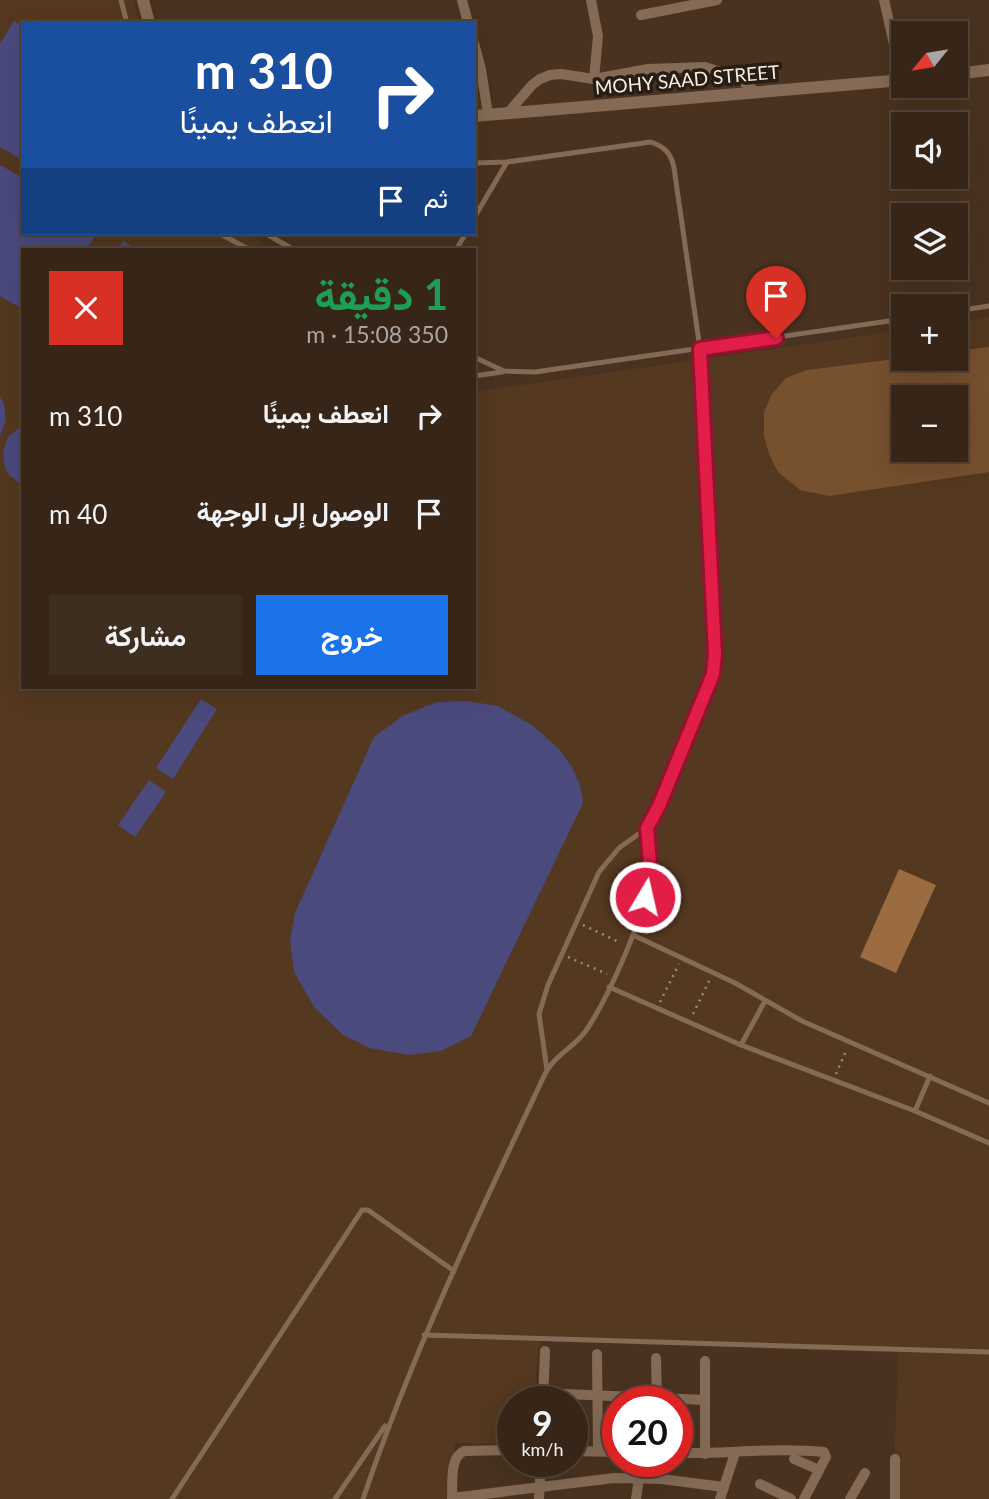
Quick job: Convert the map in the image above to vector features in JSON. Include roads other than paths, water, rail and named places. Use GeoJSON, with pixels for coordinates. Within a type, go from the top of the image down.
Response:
{"type":"FeatureCollection","features":[{"type":"Feature","properties":{"kind":"street"},"geometry":{"type":"LineString","coordinates":[[143,0],[148,21]]}},
{"type":"Feature","properties":{"kind":"street"},"geometry":{"type":"LineString","coordinates":[[462,0],[467,21]]}},
{"type":"Feature","properties":{"kind":"street"},"geometry":{"type":"LineString","coordinates":[[591,0],[598,36],[594,79]]}},
{"type":"Feature","properties":{"kind":"street"},"geometry":{"type":"LineString","coordinates":[[642,15],[717,0]]}},
{"type":"Feature","properties":{"kind":"street"},"geometry":{"type":"LineString","coordinates":[[884,0],[891,29]]}},
{"type":"Feature","properties":{"kind":"street"},"geometry":{"type":"LineString","coordinates":[[476,58],[488,115]]}},
{"type":"Feature","properties":{"kind":"street"},"geometry":{"type":"LineString","coordinates":[[508,113],[540,79],[561,74],[594,79],[648,69],[705,67],[739,78],[757,93]]}},
{"type":"Feature","properties":{"kind":"street"},"geometry":{"type":"LineString","coordinates":[[968,73],[989,70]]}},
{"type":"Feature","properties":{"kind":"street","name":"MOHY SAAD STREET"},"geometry":{"type":"LineString","coordinates":[[476,116],[891,81]]}},
{"type":"Feature","properties":{"kind":"street"},"geometry":{"type":"LineString","coordinates":[[543,1386],[545,1351]]}},
{"type":"Feature","properties":{"kind":"street"},"geometry":{"type":"LineString","coordinates":[[597,1354],[598,1451]]}},
{"type":"Feature","properties":{"kind":"street"},"geometry":{"type":"LineString","coordinates":[[656,1358],[657,1386]]}},
{"type":"Feature","properties":{"kind":"street"},"geometry":{"type":"LineString","coordinates":[[705,1361],[705,1454]]}},
{"type":"Feature","properties":{"kind":"street"},"geometry":{"type":"LineString","coordinates":[[588,1396],[602,1396]]}},
{"type":"Feature","properties":{"kind":"street"},"geometry":{"type":"LineString","coordinates":[[693,1400],[705,1400]]}},
{"type":"Feature","properties":{"kind":"street"},"geometry":{"type":"LineString","coordinates":[[693,1454],[752,1450],[823,1452],[826,1457],[804,1499]]}},
{"type":"Feature","properties":{"kind":"street"},"geometry":{"type":"LineString","coordinates":[[497,1451],[464,1451],[458,1454],[452,1499],[589,1479],[639,1478],[724,1487]]}},
{"type":"Feature","properties":{"kind":"street"},"geometry":{"type":"LineString","coordinates":[[588,1451],[602,1451]]}},
{"type":"Feature","properties":{"kind":"street"},"geometry":{"type":"LineString","coordinates":[[720,1499],[735,1453]]}},
{"type":"Feature","properties":{"kind":"street"},"geometry":{"type":"LineString","coordinates":[[794,1459],[819,1470]]}},
{"type":"Feature","properties":{"kind":"street"},"geometry":{"type":"LineString","coordinates":[[895,1459],[895,1499]]}},
{"type":"Feature","properties":{"kind":"street"},"geometry":{"type":"LineString","coordinates":[[850,1499],[865,1473]]}},
{"type":"Feature","properties":{"kind":"street"},"geometry":{"type":"LineString","coordinates":[[539,1499],[540,1477]]}},
{"type":"Feature","properties":{"kind":"street"},"geometry":{"type":"LineString","coordinates":[[636,1499],[639,1478]]}},
{"type":"Feature","properties":{"kind":"street"},"geometry":{"type":"LineString","coordinates":[[760,1484],[791,1499]]}},
{"type":"Feature","properties":{"kind":"lane"},"geometry":{"type":"LineString","coordinates":[[121,0],[126,21]]}},
{"type":"Feature","properties":{"kind":"lane"},"geometry":{"type":"LineString","coordinates":[[476,163],[507,162],[651,142],[660,145],[668,152],[674,168],[700,349],[715,654],[713,674],[659,806],[647,828],[619,848],[598,872],[548,985],[539,1014],[547,1070]]}},
{"type":"Feature","properties":{"kind":"lane"},"geometry":{"type":"LineString","coordinates":[[476,215],[507,162]]}},
{"type":"Feature","properties":{"kind":"lane"},"geometry":{"type":"LineString","coordinates":[[223,235],[246,248]]}},
{"type":"Feature","properties":{"kind":"lane"},"geometry":{"type":"LineString","coordinates":[[268,235],[291,248]]}},
{"type":"Feature","properties":{"kind":"lane"},"geometry":{"type":"LineString","coordinates":[[968,309],[989,306]]}},
{"type":"Feature","properties":{"kind":"lane"},"geometry":{"type":"LineString","coordinates":[[476,376],[504,371],[535,372],[891,321]]}},
{"type":"Feature","properties":{"kind":"lane"},"geometry":{"type":"LineString","coordinates":[[476,358],[504,371]]}},
{"type":"Feature","properties":{"kind":"lane"},"geometry":{"type":"LineString","coordinates":[[363,1499],[389,1421],[424,1335],[547,1070],[582,1035],[609,988],[633,935],[651,875],[647,828]]}},
{"type":"Feature","properties":{"kind":"lane"},"geometry":{"type":"LineString","coordinates":[[633,935],[765,1001],[989,1103]]}},
{"type":"Feature","properties":{"kind":"lane"},"geometry":{"type":"LineString","coordinates":[[609,988],[741,1045],[915,1111],[989,1143]]}},
{"type":"Feature","properties":{"kind":"lane"},"geometry":{"type":"LineString","coordinates":[[741,1045],[765,1001]]}},
{"type":"Feature","properties":{"kind":"lane"},"geometry":{"type":"LineString","coordinates":[[915,1111],[930,1076]]}},
{"type":"Feature","properties":{"kind":"lane"},"geometry":{"type":"LineString","coordinates":[[172,1499],[362,1210],[368,1210],[454,1270]]}},
{"type":"Feature","properties":{"kind":"lane"},"geometry":{"type":"LineString","coordinates":[[424,1335],[989,1352]]}},
{"type":"Feature","properties":{"kind":"lane"},"geometry":{"type":"LineString","coordinates":[[334,1499],[389,1421]]}}]}
